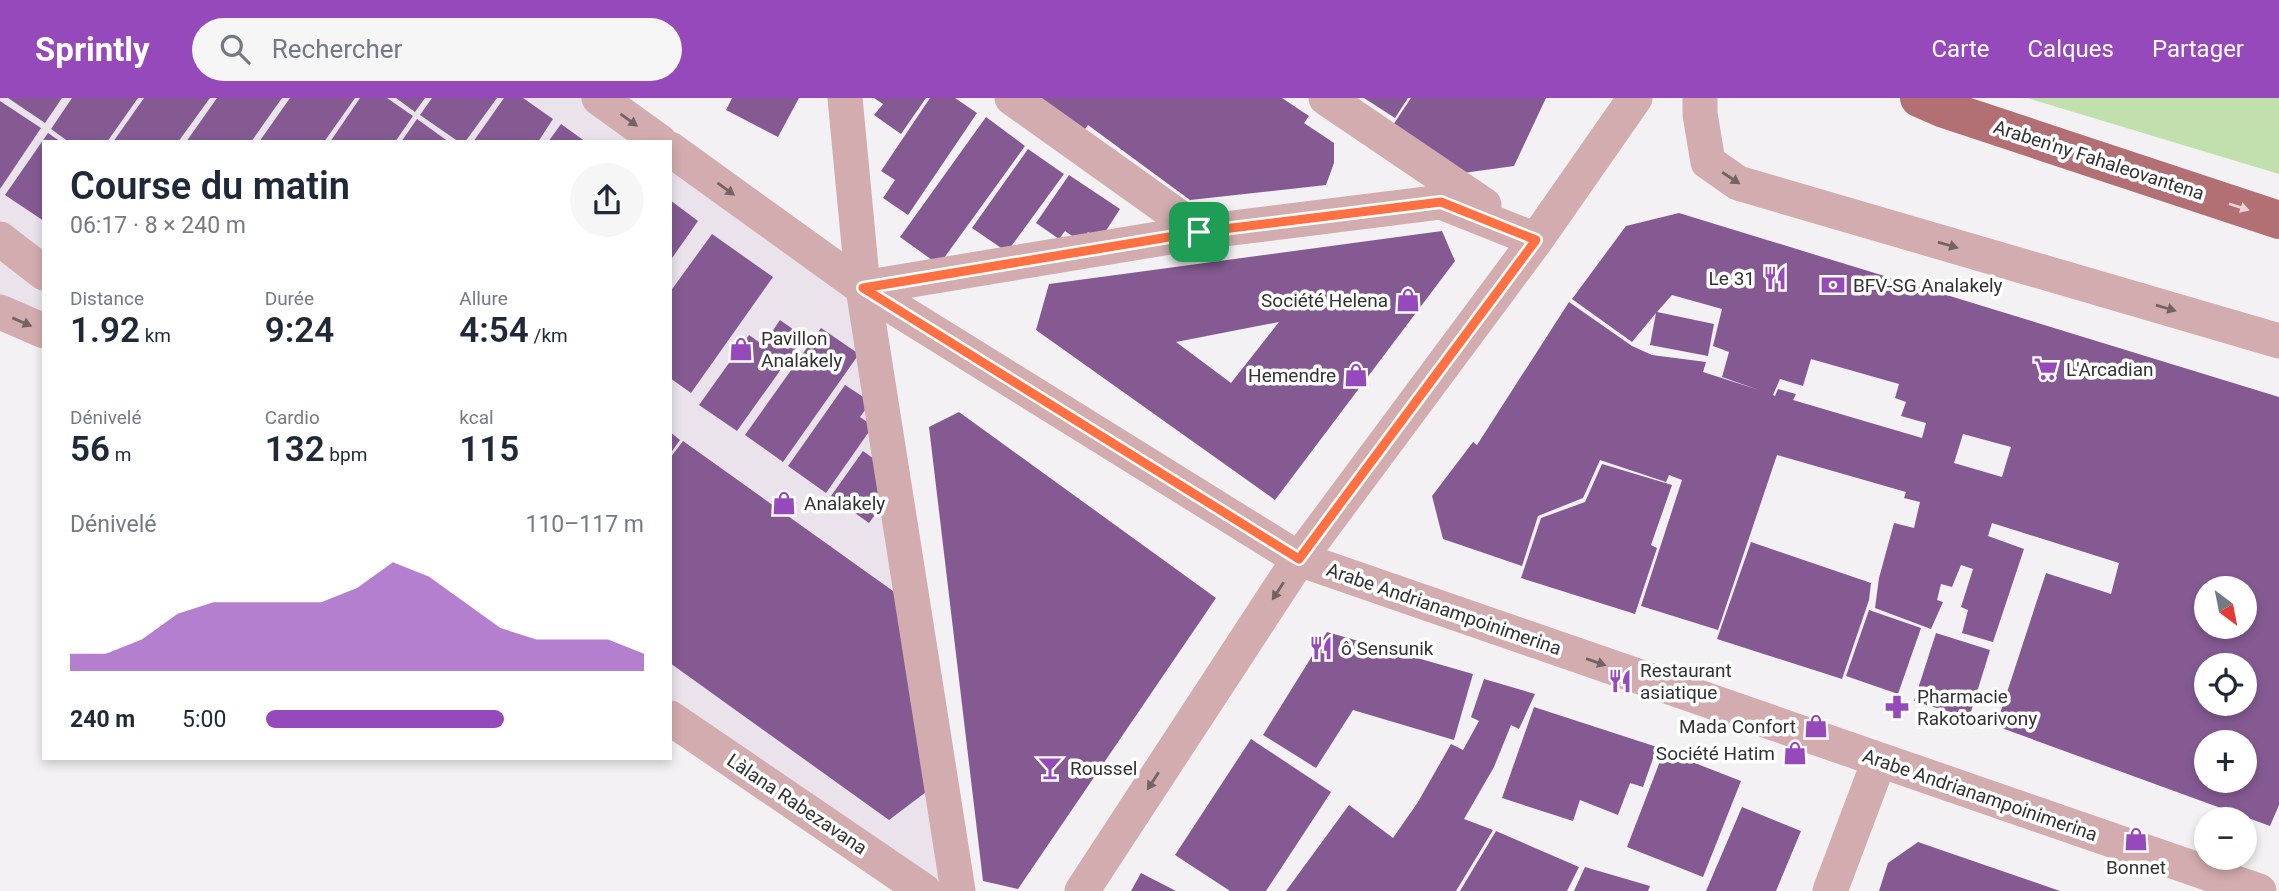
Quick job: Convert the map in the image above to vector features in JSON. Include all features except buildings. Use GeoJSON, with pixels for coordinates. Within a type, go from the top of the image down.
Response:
{"type":"FeatureCollection","features":[{"type":"Feature","properties":{"kind":"main road","name":"Araben'ny Fahaleovantena"},"geometry":{"type":"LineString","coordinates":[[1919,98],[1944,109],[2279,220]]}},
{"type":"Feature","properties":{"kind":"street"},"geometry":{"type":"LineString","coordinates":[[599,98],[657,140]]}},
{"type":"Feature","properties":{"kind":"street"},"geometry":{"type":"LineString","coordinates":[[845,98],[863,288],[958,891]]}},
{"type":"Feature","properties":{"kind":"street"},"geometry":{"type":"LineString","coordinates":[[1012,98],[1199,232]]}},
{"type":"Feature","properties":{"kind":"street"},"geometry":{"type":"LineString","coordinates":[[1326,98],[1536,240]]}},
{"type":"Feature","properties":{"kind":"street"},"geometry":{"type":"LineString","coordinates":[[1082,891],[1299,559],[1536,240],[1635,98]]}},
{"type":"Feature","properties":{"kind":"street"},"geometry":{"type":"LineString","coordinates":[[1700,98],[1708,162],[1738,183],[2279,341]]}},
{"type":"Feature","properties":{"kind":"street","name":"Arabe Andrianampoinimerina"},"geometry":{"type":"LineString","coordinates":[[672,150],[863,288],[1299,559],[2259,891]]}},
{"type":"Feature","properties":{"kind":"street"},"geometry":{"type":"LineString","coordinates":[[863,288],[1199,232],[1441,202],[1536,240]]}},
{"type":"Feature","properties":{"kind":"street"},"geometry":{"type":"LineString","coordinates":[[0,239],[42,272]]}},
{"type":"Feature","properties":{"kind":"street"},"geometry":{"type":"LineString","coordinates":[[0,313],[42,330]]}},
{"type":"Feature","properties":{"kind":"street","name":"Làlana Rabezavana"},"geometry":{"type":"LineString","coordinates":[[672,719],[925,891]]}},
{"type":"Feature","properties":{"kind":"street"},"geometry":{"type":"LineString","coordinates":[[1830,891],[1879,761]]}},
{"type":"Feature","properties":{"kind":"shaded area"},"geometry":{"type":"Polygon","coordinates":[[[0,98],[599,98],[657,140],[42,140],[42,330],[0,312],[0,98]]]}},
{"type":"Feature","properties":{"kind":"shaded area","name":"Analakely"},"geometry":{"type":"Polygon","coordinates":[[[672,150],[863,288],[958,891],[924,891],[672,719],[672,150]]]}},
{"type":"Feature","properties":{"kind":"green space"},"geometry":{"type":"Polygon","coordinates":[[[2027,98],[2279,98],[2279,174],[2027,98]]]}},
{"type":"Feature","properties":{"kind":"place","name":"Le 31"},"geometry":{"type":"Point","coordinates":[1775,278]}},
{"type":"Feature","properties":{"kind":"place","name":"BFV-SG Analakely"},"geometry":{"type":"Point","coordinates":[1833,285]}},
{"type":"Feature","properties":{"kind":"place","name":"Société Helena"},"geometry":{"type":"Point","coordinates":[1408,300]}},
{"type":"Feature","properties":{"kind":"place","name":"Pavillon Analakely"},"geometry":{"type":"Point","coordinates":[741,349]}},
{"type":"Feature","properties":{"kind":"place","name":"L'Arcadian"},"geometry":{"type":"Point","coordinates":[2046,369]}},
{"type":"Feature","properties":{"kind":"place","name":"Hemendre"},"geometry":{"type":"Point","coordinates":[1356,375]}},
{"type":"Feature","properties":{"kind":"place","name":"Analakely"},"geometry":{"type":"Point","coordinates":[784,503]}},
{"type":"Feature","properties":{"kind":"place","name":"ô Sensunik"},"geometry":{"type":"Point","coordinates":[1321,648]}},
{"type":"Feature","properties":{"kind":"place","name":"Restaurant asiatique"},"geometry":{"type":"Point","coordinates":[1620,681]}},
{"type":"Feature","properties":{"kind":"place","name":"Pharmacie Rakotoarivony"},"geometry":{"type":"Point","coordinates":[1897,707]}},
{"type":"Feature","properties":{"kind":"place","name":"Mada Confort"},"geometry":{"type":"Point","coordinates":[1816,726]}},
{"type":"Feature","properties":{"kind":"place","name":"Société Hatim"},"geometry":{"type":"Point","coordinates":[1795,753]}},
{"type":"Feature","properties":{"kind":"place","name":"Roussel"},"geometry":{"type":"Point","coordinates":[1050,768]}},
{"type":"Feature","properties":{"kind":"place","name":"Bonnet"},"geometry":{"type":"Point","coordinates":[2136,839]}},
{"type":"Feature","properties":{"kind":"route"},"geometry":{"type":"LineString","coordinates":[[1441,202],[1536,240],[1299,559],[863,288],[1199,232],[1441,202]]}}]}
